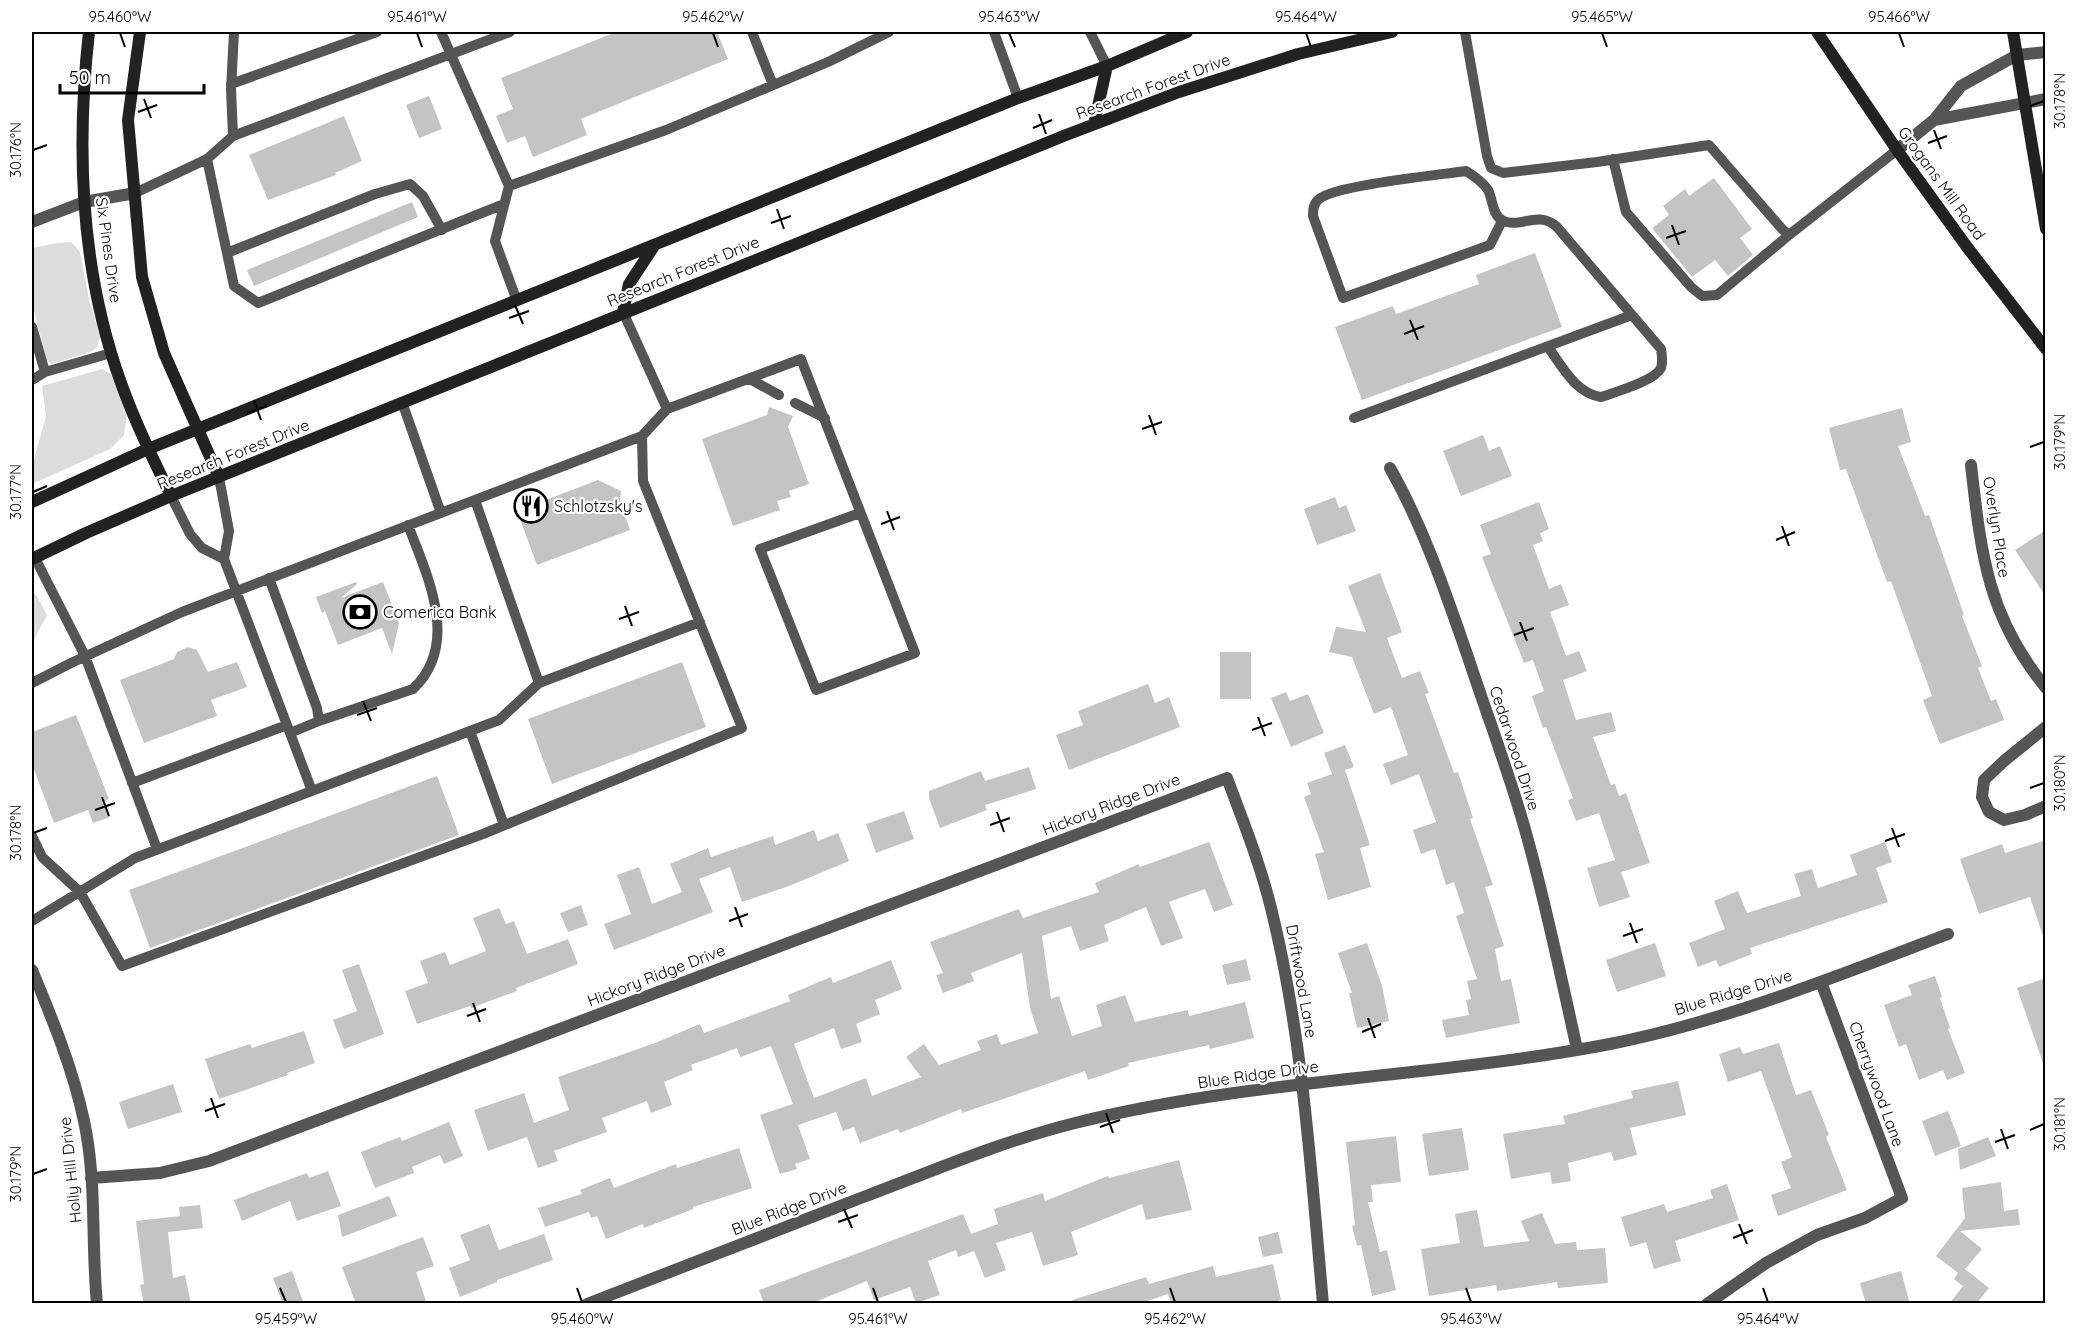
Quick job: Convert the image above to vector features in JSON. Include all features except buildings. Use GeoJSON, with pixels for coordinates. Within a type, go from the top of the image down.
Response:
{"type":"FeatureCollection","features":[{"type":"Feature","properties":{"kind":"main road","name":"Six Pines Drive"},"geometry":{"type":"LineString","coordinates":[[89,32],[82,111],[84,202],[94,285],[121,384],[148,449],[171,496]]}},
{"type":"Feature","properties":{"kind":"main road","name":"Six Pines Drive"},"geometry":{"type":"LineString","coordinates":[[140,32],[128,120],[142,277],[164,353],[219,477]]}},
{"type":"Feature","properties":{"kind":"main road","name":"Research Forest Drive"},"geometry":{"type":"LineString","coordinates":[[32,502],[148,449],[1187,32]]}},
{"type":"Feature","properties":{"kind":"main road","name":"Research Forest Drive"},"geometry":{"type":"LineString","coordinates":[[33,558],[171,496],[1094,124],[1179,92],[1298,54],[1392,32]]}},
{"type":"Feature","properties":{"kind":"main road","name":"Grogans Mill Road"},"geometry":{"type":"LineString","coordinates":[[1817,32],[1897,150],[1967,247],[2046,349]]}},
{"type":"Feature","properties":{"kind":"main road"},"geometry":{"type":"LineString","coordinates":[[2013,32],[2046,230]]}},
{"type":"Feature","properties":{"kind":"main road"},"geometry":{"type":"LineString","coordinates":[[1094,124],[1107,66]]}},
{"type":"Feature","properties":{"kind":"main road"},"geometry":{"type":"LineString","coordinates":[[624,312],[629,284],[654,246]]}},
{"type":"Feature","properties":{"kind":"street"},"geometry":{"type":"LineString","coordinates":[[1897,150],[1934,120],[1961,86],[2017,55],[2046,52]]}},
{"type":"Feature","properties":{"kind":"street"},"geometry":{"type":"LineString","coordinates":[[1934,120],[2046,99]]}},
{"type":"Feature","properties":{"kind":"street"},"geometry":{"type":"LineString","coordinates":[[32,222],[84,202],[135,193]]}},
{"type":"Feature","properties":{"kind":"street","name":"Overlyn Place"},"geometry":{"type":"LineString","coordinates":[[1971,465],[1979,541],[1994,599],[2014,640],[2046,688]]}},
{"type":"Feature","properties":{"kind":"street","name":"Cedarwood Drive"},"geometry":{"type":"LineString","coordinates":[[1390,468],[1409,501],[1437,569],[1526,831],[1545,903],[1577,1049]]}},
{"type":"Feature","properties":{"kind":"street"},"geometry":{"type":"LineString","coordinates":[[2046,727],[1984,780],[1982,797],[1989,812],[2004,820],[2025,815],[2046,806]]}},
{"type":"Feature","properties":{"kind":"street","name":"Driftwood Lane"},"geometry":{"type":"LineString","coordinates":[[1227,778],[1252,844],[1280,947],[1303,1083],[1323,1304]]}},
{"type":"Feature","properties":{"kind":"street","name":"Hickory Ridge Drive"},"geometry":{"type":"LineString","coordinates":[[91,1178],[160,1173],[209,1161],[1227,778]]}},
{"type":"Feature","properties":{"kind":"street","name":"Blue Ridge Drive"},"geometry":{"type":"LineString","coordinates":[[587,1304],[1001,1145],[1075,1123],[1169,1103],[1303,1083],[1461,1068],[1612,1044],[1704,1020],[1821,982],[1948,934]]}},
{"type":"Feature","properties":{"kind":"street","name":"Holly Hill Drive"},"geometry":{"type":"LineString","coordinates":[[32,970],[74,1081],[85,1122],[91,1178],[97,1304]]}},
{"type":"Feature","properties":{"kind":"street","name":"Cherrywood Lane"},"geometry":{"type":"LineString","coordinates":[[1707,1304],[1766,1263],[1817,1235],[1865,1218],[1902,1198],[1821,982]]}},
{"type":"Feature","properties":{"kind":"lane"},"geometry":{"type":"LineString","coordinates":[[233,136],[231,84],[234,32]]}},
{"type":"Feature","properties":{"kind":"lane"},"geometry":{"type":"LineString","coordinates":[[231,84],[377,32]]}},
{"type":"Feature","properties":{"kind":"lane"},"geometry":{"type":"LineString","coordinates":[[441,32],[509,186],[495,241],[517,301]]}},
{"type":"Feature","properties":{"kind":"lane"},"geometry":{"type":"LineString","coordinates":[[135,193],[207,159],[233,136],[510,32]]}},
{"type":"Feature","properties":{"kind":"lane"},"geometry":{"type":"LineString","coordinates":[[752,32],[773,85]]}},
{"type":"Feature","properties":{"kind":"lane"},"geometry":{"type":"LineString","coordinates":[[509,186],[666,130],[828,62],[889,32]]}},
{"type":"Feature","properties":{"kind":"lane"},"geometry":{"type":"LineString","coordinates":[[994,32],[1018,98]]}},
{"type":"Feature","properties":{"kind":"lane"},"geometry":{"type":"LineString","coordinates":[[1090,32],[1107,66]]}},
{"type":"Feature","properties":{"kind":"lane"},"geometry":{"type":"LineString","coordinates":[[1465,32],[1491,168],[1503,173],[1709,145],[1789,235]]}},
{"type":"Feature","properties":{"kind":"lane"},"geometry":{"type":"LineString","coordinates":[[1613,159],[1626,212],[1691,287],[1702,296],[1717,295],[1897,150]]}},
{"type":"Feature","properties":{"kind":"lane"},"geometry":{"type":"LineString","coordinates":[[207,159],[234,286],[258,303],[504,204]]}},
{"type":"Feature","properties":{"kind":"lane"},"geometry":{"type":"LineString","coordinates":[[1477,178],[1491,168]]}},
{"type":"Feature","properties":{"kind":"lane"},"geometry":{"type":"LineString","coordinates":[[1502,220],[1490,244],[1343,298],[1313,216],[1313,207],[1319,199],[1350,188],[1466,171],[1477,178],[1488,190],[1495,213],[1502,220],[1515,222],[1549,220],[1661,349],[1661,369],[1653,378],[1601,397],[1592,396],[1577,387],[1548,346]]}},
{"type":"Feature","properties":{"kind":"lane"},"geometry":{"type":"LineString","coordinates":[[227,253],[375,194],[410,184],[423,196],[442,230]]}},
{"type":"Feature","properties":{"kind":"lane"},"geometry":{"type":"LineString","coordinates":[[624,312],[667,409]]}},
{"type":"Feature","properties":{"kind":"lane"},"geometry":{"type":"LineString","coordinates":[[1354,418],[1632,315]]}},
{"type":"Feature","properties":{"kind":"lane"},"geometry":{"type":"LineString","coordinates":[[32,327],[45,372]]}},
{"type":"Feature","properties":{"kind":"lane"},"geometry":{"type":"LineString","coordinates":[[32,380],[45,372],[111,353]]}},
{"type":"Feature","properties":{"kind":"lane"},"geometry":{"type":"LineString","coordinates":[[32,683],[182,612],[642,436],[667,409],[801,359],[915,653],[816,690],[760,549],[860,513]]}},
{"type":"Feature","properties":{"kind":"lane"},"geometry":{"type":"LineString","coordinates":[[750,379],[779,395]]}},
{"type":"Feature","properties":{"kind":"lane"},"geometry":{"type":"LineString","coordinates":[[402,402],[441,513]]}},
{"type":"Feature","properties":{"kind":"lane"},"geometry":{"type":"LineString","coordinates":[[795,403],[825,418]]}},
{"type":"Feature","properties":{"kind":"lane"},"geometry":{"type":"LineString","coordinates":[[32,836],[42,856],[80,892],[122,966],[504,825],[742,728],[644,480],[642,436]]}},
{"type":"Feature","properties":{"kind":"lane"},"geometry":{"type":"LineString","coordinates":[[219,477],[229,531],[224,559],[312,791]]}},
{"type":"Feature","properties":{"kind":"lane"},"geometry":{"type":"LineString","coordinates":[[171,496],[190,534],[201,548],[224,559]]}},
{"type":"Feature","properties":{"kind":"lane"},"geometry":{"type":"LineString","coordinates":[[475,500],[539,684]]}},
{"type":"Feature","properties":{"kind":"lane"},"geometry":{"type":"LineString","coordinates":[[132,783],[413,689],[429,668],[435,649],[438,620],[428,577],[408,525]]}},
{"type":"Feature","properties":{"kind":"lane"},"geometry":{"type":"LineString","coordinates":[[33,558],[85,656],[157,849]]}},
{"type":"Feature","properties":{"kind":"lane"},"geometry":{"type":"LineString","coordinates":[[268,578],[317,708],[319,721]]}},
{"type":"Feature","properties":{"kind":"lane"},"geometry":{"type":"LineString","coordinates":[[32,921],[135,858],[499,720],[539,684],[700,622]]}},
{"type":"Feature","properties":{"kind":"lane"},"geometry":{"type":"LineString","coordinates":[[470,731],[504,825]]}},
{"type":"Feature","properties":{"kind":"shaded area"},"geometry":{"type":"Polygon","coordinates":[[[71,242],[80,252],[89,299],[100,336],[97,347],[90,352],[52,364],[47,361],[32,303],[32,248],[71,242]]]}},
{"type":"Feature","properties":{"kind":"shaded area"},"geometry":{"type":"Polygon","coordinates":[[[102,369],[111,374],[127,416],[124,435],[110,449],[32,484],[32,467],[46,416],[42,386],[102,369]]]}},
{"type":"Feature","properties":{"kind":"shaded area"},"geometry":{"type":"Polygon","coordinates":[[[32,592],[47,615],[32,643],[32,592]]]}},
{"type":"Feature","properties":{"kind":"place","name":"Schlotzsky's"},"geometry":{"type":"Point","coordinates":[531,506]}},
{"type":"Feature","properties":{"kind":"place","name":"Comerica Bank"},"geometry":{"type":"Point","coordinates":[360,612]}}]}
